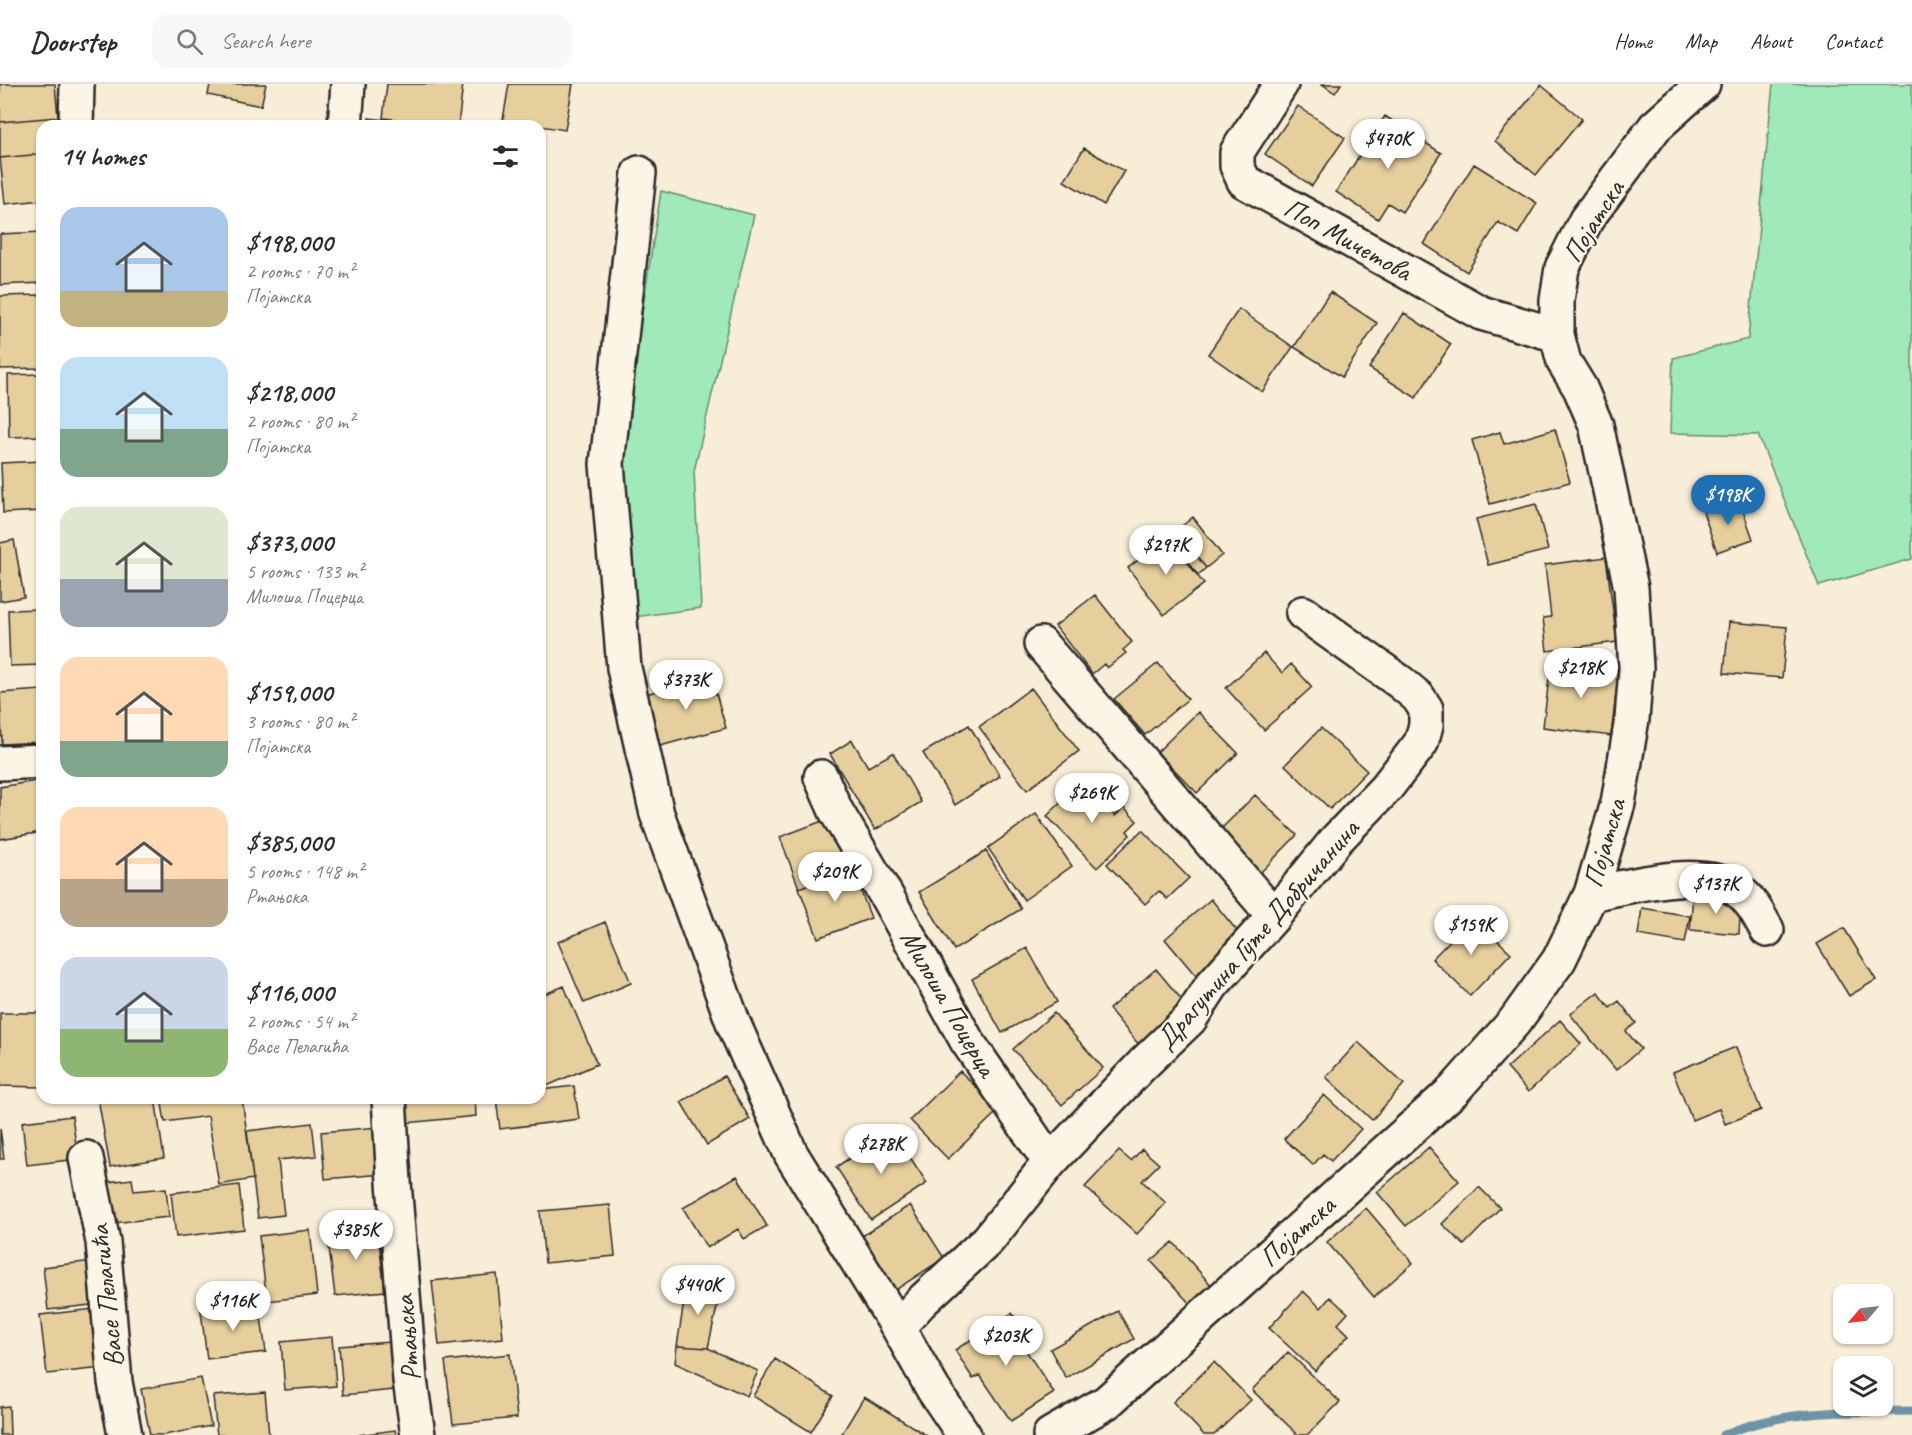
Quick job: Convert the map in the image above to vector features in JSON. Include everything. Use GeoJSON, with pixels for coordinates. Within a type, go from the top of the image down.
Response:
{"type":"FeatureCollection","features":[{"type":"Feature","properties":{"kind":"street"},"geometry":{"type":"LineString","coordinates":[[76,84],[76,120]]}},
{"type":"Feature","properties":{"kind":"street"},"geometry":{"type":"LineString","coordinates":[[345,120],[348,84]]}},
{"type":"Feature","properties":{"kind":"street","name":"Поп Мичетова"},"geometry":{"type":"LineString","coordinates":[[1281,84],[1237,152],[1237,166],[1244,181],[1481,313],[1557,335]]}},
{"type":"Feature","properties":{"kind":"street","name":"Појатска"},"geometry":{"type":"LineString","coordinates":[[1050,1435],[1107,1402],[1454,1090],[1515,1021],[1559,960],[1591,894],[1618,803],[1632,719],[1636,668],[1631,588],[1596,424],[1580,388],[1564,362],[1557,335],[1557,300],[1562,268],[1587,220],[1655,127],[1703,84]]}},
{"type":"Feature","properties":{"kind":"street"},"geometry":{"type":"LineString","coordinates":[[639,173],[607,464],[624,668],[657,814],[734,1025],[790,1154],[898,1327],[933,1389],[964,1435]]}},
{"type":"Feature","properties":{"kind":"street","name":"Драгутина Гуте Добричанина"},"geometry":{"type":"LineString","coordinates":[[898,1327],[921,1302],[988,1240],[1050,1162],[1143,1064],[1190,1019],[1212,985],[1274,916],[1336,840],[1386,788],[1421,743],[1426,725],[1426,709],[1418,697],[1303,613]]}},
{"type":"Feature","properties":{"kind":"street"},"geometry":{"type":"LineString","coordinates":[[1041,644],[1274,916]]}},
{"type":"Feature","properties":{"kind":"street"},"geometry":{"type":"LineString","coordinates":[[0,763],[36,761]]}},
{"type":"Feature","properties":{"kind":"street","name":"Милоша Поцерца"},"geometry":{"type":"LineString","coordinates":[[821,777],[836,811],[967,1041],[1050,1162]]}},
{"type":"Feature","properties":{"kind":"street"},"geometry":{"type":"LineString","coordinates":[[1591,894],[1648,881],[1714,880],[1736,889],[1744,896],[1767,930]]}},
{"type":"Feature","properties":{"kind":"street","name":"Ртањска"},"geometry":{"type":"LineString","coordinates":[[389,1104],[410,1380],[418,1435]]}},
{"type":"Feature","properties":{"kind":"street","name":"Васе Пелагића"},"geometry":{"type":"LineString","coordinates":[[86,1158],[103,1242],[115,1382],[124,1435]]}},
{"type":"Feature","properties":{"kind":"green space"},"geometry":{"type":"Polygon","coordinates":[[[1773,84],[1912,84],[1912,559],[1819,586],[1758,435],[1670,433],[1673,358],[1748,339],[1773,84]]]}},
{"type":"Feature","properties":{"kind":"green space"},"geometry":{"type":"Polygon","coordinates":[[[661,191],[754,215],[694,471],[701,608],[634,617],[618,466],[661,191]]]}},
{"type":"Feature","properties":{"kind":"building"},"geometry":{"type":"Polygon","coordinates":[[[0,84],[55,84],[58,117],[0,122],[0,84]]]}},
{"type":"Feature","properties":{"kind":"building"},"geometry":{"type":"Polygon","coordinates":[[[210,84],[266,84],[261,106],[208,95],[210,84]]]}},
{"type":"Feature","properties":{"kind":"building"},"geometry":{"type":"Polygon","coordinates":[[[387,84],[463,84],[459,120],[383,118],[387,84]]]}},
{"type":"Feature","properties":{"kind":"building"},"geometry":{"type":"Polygon","coordinates":[[[509,84],[573,84],[565,130],[546,127],[546,120],[503,120],[509,84]]]}},
{"type":"Feature","properties":{"kind":"building"},"geometry":{"type":"Polygon","coordinates":[[[1322,84],[1341,84],[1335,93],[1322,84]]]}},
{"type":"Feature","properties":{"kind":"building"},"geometry":{"type":"Polygon","coordinates":[[[1541,85],[1582,119],[1536,175],[1495,141],[1541,85]]]}},
{"type":"Feature","properties":{"kind":"building"},"geometry":{"type":"Polygon","coordinates":[[[1298,106],[1345,138],[1312,186],[1265,154],[1298,106]]]}},
{"type":"Feature","properties":{"kind":"building"},"geometry":{"type":"Polygon","coordinates":[[[1385,116],[1441,153],[1402,212],[1388,203],[1378,219],[1336,192],[1385,116]]]}},
{"type":"Feature","properties":{"kind":"building"},"geometry":{"type":"Polygon","coordinates":[[[58,117],[58,120],[36,120],[36,155],[0,158],[0,122],[58,117]]]}},
{"type":"Feature","properties":{"kind":"building"},"geometry":{"type":"Polygon","coordinates":[[[1084,148],[1124,171],[1104,205],[1064,181],[1084,148]]]}},
{"type":"Feature","properties":{"kind":"building"},"geometry":{"type":"Polygon","coordinates":[[[36,155],[36,201],[5,204],[0,158],[36,155]]]}},
{"type":"Feature","properties":{"kind":"building"},"geometry":{"type":"Polygon","coordinates":[[[1474,164],[1537,203],[1518,234],[1498,222],[1467,272],[1424,244],[1474,164]]]}},
{"type":"Feature","properties":{"kind":"building"},"geometry":{"type":"Polygon","coordinates":[[[36,232],[36,283],[0,285],[0,234],[36,232]]]}},
{"type":"Feature","properties":{"kind":"building"},"geometry":{"type":"Polygon","coordinates":[[[1330,292],[1377,323],[1342,377],[1294,347],[1330,292]]]}},
{"type":"Feature","properties":{"kind":"building"},"geometry":{"type":"Polygon","coordinates":[[[36,295],[36,368],[0,369],[0,296],[36,295]]]}},
{"type":"Feature","properties":{"kind":"building"},"geometry":{"type":"Polygon","coordinates":[[[1239,309],[1293,347],[1262,392],[1208,354],[1239,309]]]}},
{"type":"Feature","properties":{"kind":"building"},"geometry":{"type":"Polygon","coordinates":[[[1404,313],[1451,344],[1416,398],[1369,368],[1404,313]]]}},
{"type":"Feature","properties":{"kind":"building"},"geometry":{"type":"Polygon","coordinates":[[[36,374],[36,436],[9,437],[8,375],[36,374]]]}},
{"type":"Feature","properties":{"kind":"building"},"geometry":{"type":"Polygon","coordinates":[[[1555,429],[1570,482],[1490,504],[1472,440],[1500,432],[1504,444],[1555,429]]]}},
{"type":"Feature","properties":{"kind":"building"},"geometry":{"type":"Polygon","coordinates":[[[36,461],[36,511],[3,513],[1,463],[36,461]]]}},
{"type":"Feature","properties":{"kind":"building"},"geometry":{"type":"Polygon","coordinates":[[[1739,499],[1753,539],[1717,552],[1703,512],[1739,499]]]}},
{"type":"Feature","properties":{"kind":"building"},"geometry":{"type":"Polygon","coordinates":[[[1536,504],[1548,550],[1488,565],[1476,519],[1536,504]]]}},
{"type":"Feature","properties":{"kind":"building"},"geometry":{"type":"Polygon","coordinates":[[[1193,517],[1222,555],[1206,568],[1177,530],[1193,517]]]}},
{"type":"Feature","properties":{"kind":"building"},"geometry":{"type":"Polygon","coordinates":[[[1177,530],[1206,568],[1198,575],[1168,537],[1177,530]]]}},
{"type":"Feature","properties":{"kind":"building"},"geometry":{"type":"Polygon","coordinates":[[[1168,537],[1204,584],[1164,615],[1128,568],[1168,537]]]}},
{"type":"Feature","properties":{"kind":"building"},"geometry":{"type":"Polygon","coordinates":[[[14,540],[24,597],[0,601],[0,543],[14,540]]]}},
{"type":"Feature","properties":{"kind":"building"},"geometry":{"type":"Polygon","coordinates":[[[1606,557],[1617,642],[1547,651],[1543,618],[1551,617],[1545,565],[1606,557]]]}},
{"type":"Feature","properties":{"kind":"building"},"geometry":{"type":"Polygon","coordinates":[[[1095,595],[1132,642],[1123,650],[1126,653],[1107,668],[1104,664],[1092,674],[1055,626],[1095,595]]]}},
{"type":"Feature","properties":{"kind":"building"},"geometry":{"type":"Polygon","coordinates":[[[36,609],[36,665],[10,666],[8,610],[36,609]]]}},
{"type":"Feature","properties":{"kind":"building"},"geometry":{"type":"Polygon","coordinates":[[[1729,622],[1787,627],[1782,678],[1724,673],[1729,622]]]}},
{"type":"Feature","properties":{"kind":"building"},"geometry":{"type":"Polygon","coordinates":[[[1264,653],[1282,673],[1291,664],[1312,687],[1264,730],[1226,688],[1264,653]]]}},
{"type":"Feature","properties":{"kind":"building"},"geometry":{"type":"Polygon","coordinates":[[[1551,662],[1619,670],[1611,736],[1543,727],[1551,662]]]}},
{"type":"Feature","properties":{"kind":"building"},"geometry":{"type":"Polygon","coordinates":[[[1158,663],[1188,699],[1145,735],[1114,699],[1158,663]]]}},
{"type":"Feature","properties":{"kind":"building"},"geometry":{"type":"Polygon","coordinates":[[[711,676],[726,728],[660,746],[646,694],[711,676]]]}},
{"type":"Feature","properties":{"kind":"building"},"geometry":{"type":"Polygon","coordinates":[[[1031,688],[1079,751],[1027,790],[979,727],[1031,688]]]}},
{"type":"Feature","properties":{"kind":"building"},"geometry":{"type":"Polygon","coordinates":[[[36,690],[36,742],[2,744],[0,693],[36,690]]]}},
{"type":"Feature","properties":{"kind":"building"},"geometry":{"type":"Polygon","coordinates":[[[1198,712],[1238,753],[1197,793],[1157,752],[1198,712]]]}},
{"type":"Feature","properties":{"kind":"building"},"geometry":{"type":"Polygon","coordinates":[[[969,725],[1000,776],[955,805],[923,753],[969,725]]]}},
{"type":"Feature","properties":{"kind":"building"},"geometry":{"type":"Polygon","coordinates":[[[1321,728],[1367,771],[1330,809],[1285,765],[1321,728]]]}},
{"type":"Feature","properties":{"kind":"building"},"geometry":{"type":"Polygon","coordinates":[[[852,740],[868,767],[893,753],[921,802],[875,830],[830,754],[852,740]]]}},
{"type":"Feature","properties":{"kind":"building"},"geometry":{"type":"Polygon","coordinates":[[[36,781],[36,833],[0,839],[0,787],[36,781]]]}},
{"type":"Feature","properties":{"kind":"building"},"geometry":{"type":"Polygon","coordinates":[[[1082,782],[1115,816],[1124,808],[1137,821],[1127,831],[1130,835],[1097,868],[1047,816],[1082,782]]]}},
{"type":"Feature","properties":{"kind":"building"},"geometry":{"type":"Polygon","coordinates":[[[1255,795],[1297,835],[1260,873],[1218,832],[1255,795]]]}},
{"type":"Feature","properties":{"kind":"building"},"geometry":{"type":"Polygon","coordinates":[[[1036,814],[1072,866],[1024,900],[988,848],[1036,814]]]}},
{"type":"Feature","properties":{"kind":"building"},"geometry":{"type":"Polygon","coordinates":[[[833,817],[852,868],[799,888],[780,837],[833,817]]]}},
{"type":"Feature","properties":{"kind":"building"},"geometry":{"type":"Polygon","coordinates":[[[1142,830],[1189,878],[1167,899],[1159,891],[1145,904],[1107,864],[1142,830]]]}},
{"type":"Feature","properties":{"kind":"building"},"geometry":{"type":"Polygon","coordinates":[[[986,851],[1021,909],[954,950],[919,892],[986,851]]]}},
{"type":"Feature","properties":{"kind":"building"},"geometry":{"type":"Polygon","coordinates":[[[852,868],[871,918],[818,938],[799,888],[852,868]]]}},
{"type":"Feature","properties":{"kind":"building"},"geometry":{"type":"Polygon","coordinates":[[[1693,895],[1741,899],[1739,934],[1690,930],[1693,895]]]}},
{"type":"Feature","properties":{"kind":"building"},"geometry":{"type":"Polygon","coordinates":[[[1211,899],[1242,937],[1196,976],[1165,939],[1211,899]]]}},
{"type":"Feature","properties":{"kind":"building"},"geometry":{"type":"Polygon","coordinates":[[[1642,908],[1690,916],[1685,943],[1638,935],[1642,908]]]}},
{"type":"Feature","properties":{"kind":"building"},"geometry":{"type":"Polygon","coordinates":[[[1473,917],[1511,953],[1470,996],[1432,959],[1473,917]]]}},
{"type":"Feature","properties":{"kind":"building"},"geometry":{"type":"Polygon","coordinates":[[[605,922],[631,983],[584,1003],[558,942],[605,922]]]}},
{"type":"Feature","properties":{"kind":"building"},"geometry":{"type":"Polygon","coordinates":[[[1844,928],[1876,980],[1849,996],[1817,944],[1844,928]]]}},
{"type":"Feature","properties":{"kind":"building"},"geometry":{"type":"Polygon","coordinates":[[[1027,948],[1057,1002],[1002,1033],[972,979],[1027,948]]]}},
{"type":"Feature","properties":{"kind":"building"},"geometry":{"type":"Polygon","coordinates":[[[1156,969],[1187,1006],[1140,1046],[1109,1009],[1156,969]]]}},
{"type":"Feature","properties":{"kind":"building"},"geometry":{"type":"Polygon","coordinates":[[[564,986],[597,1064],[547,1086],[546,1084],[546,994],[564,986]]]}},
{"type":"Feature","properties":{"kind":"building"},"geometry":{"type":"Polygon","coordinates":[[[1598,992],[1610,1008],[1619,1001],[1636,1023],[1626,1031],[1641,1049],[1616,1070],[1570,1014],[1598,992]]]}},
{"type":"Feature","properties":{"kind":"building"},"geometry":{"type":"Polygon","coordinates":[[[0,1013],[36,1013],[36,1087],[0,1086],[0,1013]]]}},
{"type":"Feature","properties":{"kind":"building"},"geometry":{"type":"Polygon","coordinates":[[[1054,1013],[1103,1068],[1062,1105],[1013,1049],[1054,1013]]]}},
{"type":"Feature","properties":{"kind":"building"},"geometry":{"type":"Polygon","coordinates":[[[1560,1020],[1581,1044],[1528,1092],[1507,1068],[1560,1020]]]}},
{"type":"Feature","properties":{"kind":"building"},"geometry":{"type":"Polygon","coordinates":[[[1358,1042],[1404,1084],[1372,1120],[1326,1077],[1358,1042]]]}},
{"type":"Feature","properties":{"kind":"building"},"geometry":{"type":"Polygon","coordinates":[[[1736,1047],[1761,1110],[1725,1124],[1719,1109],[1692,1120],[1673,1072],[1736,1047]]]}},
{"type":"Feature","properties":{"kind":"building"},"geometry":{"type":"Polygon","coordinates":[[[960,1071],[999,1110],[948,1159],[910,1120],[960,1071]]]}},
{"type":"Feature","properties":{"kind":"building"},"geometry":{"type":"Polygon","coordinates":[[[724,1076],[750,1119],[707,1145],[681,1102],[724,1076]]]}},
{"type":"Feature","properties":{"kind":"building"},"geometry":{"type":"Polygon","coordinates":[[[574,1086],[579,1119],[500,1129],[497,1104],[546,1104],[546,1089],[574,1086]]]}},
{"type":"Feature","properties":{"kind":"building"},"geometry":{"type":"Polygon","coordinates":[[[1324,1095],[1361,1129],[1331,1161],[1323,1154],[1313,1165],[1284,1139],[1324,1095]]]}},
{"type":"Feature","properties":{"kind":"building"},"geometry":{"type":"Polygon","coordinates":[[[99,1104],[156,1104],[164,1158],[110,1167],[99,1104]]]}},
{"type":"Feature","properties":{"kind":"building"},"geometry":{"type":"Polygon","coordinates":[[[162,1104],[243,1104],[253,1179],[219,1185],[208,1116],[165,1122],[162,1104]]]}},
{"type":"Feature","properties":{"kind":"building"},"geometry":{"type":"Polygon","coordinates":[[[404,1104],[475,1104],[476,1116],[406,1123],[404,1104]]]}},
{"type":"Feature","properties":{"kind":"building"},"geometry":{"type":"Polygon","coordinates":[[[72,1116],[78,1159],[27,1165],[22,1122],[72,1116]]]}},
{"type":"Feature","properties":{"kind":"building"},"geometry":{"type":"Polygon","coordinates":[[[312,1123],[316,1156],[278,1160],[284,1215],[258,1218],[247,1131],[312,1123]]]}},
{"type":"Feature","properties":{"kind":"building"},"geometry":{"type":"Polygon","coordinates":[[[379,1127],[383,1174],[325,1179],[321,1132],[379,1127]]]}},
{"type":"Feature","properties":{"kind":"building"},"geometry":{"type":"Polygon","coordinates":[[[0,1128],[4,1159],[0,1159],[0,1128]]]}},
{"type":"Feature","properties":{"kind":"building"},"geometry":{"type":"Polygon","coordinates":[[[892,1130],[927,1183],[871,1220],[836,1167],[892,1130]]]}},
{"type":"Feature","properties":{"kind":"building"},"geometry":{"type":"Polygon","coordinates":[[[1429,1147],[1459,1181],[1406,1226],[1377,1192],[1429,1147]]]}},
{"type":"Feature","properties":{"kind":"building"},"geometry":{"type":"Polygon","coordinates":[[[1142,1149],[1159,1164],[1142,1181],[1166,1203],[1137,1234],[1085,1187],[1119,1151],[1131,1161],[1142,1149]]]}},
{"type":"Feature","properties":{"kind":"building"},"geometry":{"type":"Polygon","coordinates":[[[737,1176],[767,1226],[744,1239],[738,1229],[707,1248],[683,1208],[737,1176]]]}},
{"type":"Feature","properties":{"kind":"building"},"geometry":{"type":"Polygon","coordinates":[[[132,1179],[134,1191],[166,1188],[169,1217],[112,1223],[108,1182],[132,1179]]]}},
{"type":"Feature","properties":{"kind":"building"},"geometry":{"type":"Polygon","coordinates":[[[239,1185],[244,1229],[176,1237],[171,1193],[239,1185]]]}},
{"type":"Feature","properties":{"kind":"building"},"geometry":{"type":"Polygon","coordinates":[[[1479,1187],[1500,1208],[1464,1245],[1442,1224],[1479,1187]]]}},
{"type":"Feature","properties":{"kind":"building"},"geometry":{"type":"Polygon","coordinates":[[[610,1205],[615,1256],[545,1263],[540,1211],[610,1205]]]}},
{"type":"Feature","properties":{"kind":"building"},"geometry":{"type":"Polygon","coordinates":[[[910,1205],[944,1258],[894,1291],[859,1238],[910,1205]]]}},
{"type":"Feature","properties":{"kind":"building"},"geometry":{"type":"Polygon","coordinates":[[[1366,1208],[1413,1263],[1374,1297],[1327,1242],[1366,1208]]]}},
{"type":"Feature","properties":{"kind":"building"},"geometry":{"type":"Polygon","coordinates":[[[377,1225],[385,1291],[335,1296],[327,1231],[377,1225]]]}},
{"type":"Feature","properties":{"kind":"building"},"geometry":{"type":"Polygon","coordinates":[[[310,1230],[317,1295],[267,1301],[259,1236],[310,1230]]]}},
{"type":"Feature","properties":{"kind":"building"},"geometry":{"type":"Polygon","coordinates":[[[1173,1242],[1212,1286],[1191,1305],[1151,1261],[1173,1242]]]}},
{"type":"Feature","properties":{"kind":"building"},"geometry":{"type":"Polygon","coordinates":[[[93,1261],[99,1304],[48,1310],[43,1267],[93,1261]]]}},
{"type":"Feature","properties":{"kind":"building"},"geometry":{"type":"Polygon","coordinates":[[[497,1274],[503,1338],[439,1345],[432,1281],[497,1274]]]}},
{"type":"Feature","properties":{"kind":"building"},"geometry":{"type":"Polygon","coordinates":[[[687,1283],[721,1289],[708,1348],[677,1346],[687,1283]]]}},
{"type":"Feature","properties":{"kind":"building"},"geometry":{"type":"Polygon","coordinates":[[[1303,1291],[1321,1308],[1330,1297],[1348,1313],[1338,1324],[1349,1335],[1315,1371],[1269,1328],[1303,1291]]]}},
{"type":"Feature","properties":{"kind":"building"},"geometry":{"type":"Polygon","coordinates":[[[259,1304],[266,1352],[207,1359],[201,1311],[259,1304]]]}},
{"type":"Feature","properties":{"kind":"building"},"geometry":{"type":"Polygon","coordinates":[[[95,1309],[102,1368],[47,1374],[40,1315],[95,1309]]]}},
{"type":"Feature","properties":{"kind":"building"},"geometry":{"type":"Polygon","coordinates":[[[1118,1311],[1134,1339],[1066,1378],[1050,1349],[1118,1311]]]}},
{"type":"Feature","properties":{"kind":"building"},"geometry":{"type":"Polygon","coordinates":[[[1012,1313],[1031,1340],[1023,1346],[1054,1393],[1011,1421],[980,1375],[973,1379],[955,1350],[1012,1313]]]}},
{"type":"Feature","properties":{"kind":"building"},"geometry":{"type":"Polygon","coordinates":[[[332,1337],[336,1386],[285,1390],[281,1342],[332,1337]]]}},
{"type":"Feature","properties":{"kind":"building"},"geometry":{"type":"Polygon","coordinates":[[[390,1342],[394,1390],[343,1395],[339,1346],[390,1342]]]}},
{"type":"Feature","properties":{"kind":"building"},"geometry":{"type":"Polygon","coordinates":[[[677,1346],[708,1348],[758,1371],[747,1396],[675,1363],[677,1346]]]}},
{"type":"Feature","properties":{"kind":"building"},"geometry":{"type":"Polygon","coordinates":[[[1288,1352],[1340,1402],[1307,1435],[1298,1435],[1252,1390],[1288,1352]]]}},
{"type":"Feature","properties":{"kind":"building"},"geometry":{"type":"Polygon","coordinates":[[[510,1354],[517,1418],[453,1424],[445,1361],[510,1354]]]}},
{"type":"Feature","properties":{"kind":"building"},"geometry":{"type":"Polygon","coordinates":[[[775,1359],[833,1396],[811,1432],[753,1396],[775,1359]]]}},
{"type":"Feature","properties":{"kind":"building"},"geometry":{"type":"Polygon","coordinates":[[[1214,1362],[1251,1400],[1214,1435],[1204,1435],[1173,1402],[1214,1362]]]}},
{"type":"Feature","properties":{"kind":"building"},"geometry":{"type":"Polygon","coordinates":[[[201,1378],[211,1426],[164,1435],[150,1435],[141,1389],[201,1378]]]}},
{"type":"Feature","properties":{"kind":"building"},"geometry":{"type":"Polygon","coordinates":[[[265,1392],[269,1435],[217,1435],[213,1396],[265,1392]]]}},
{"type":"Feature","properties":{"kind":"building"},"geometry":{"type":"Polygon","coordinates":[[[864,1397],[926,1435],[841,1435],[864,1397]]]}},
{"type":"Feature","properties":{"kind":"building"},"geometry":{"type":"Polygon","coordinates":[[[9,1406],[10,1435],[0,1435],[0,1407],[9,1406]]]}},
{"type":"Feature","properties":{"kind":"building"},"geometry":{"type":"Polygon","coordinates":[[[395,1430],[396,1435],[358,1435],[395,1430]]]}},
{"type":"Feature","properties":{"kind":"waterway"},"geometry":{"type":"LineString","coordinates":[[1723,1435],[1768,1420],[1792,1416],[1840,1412],[1912,1411]]}}]}
